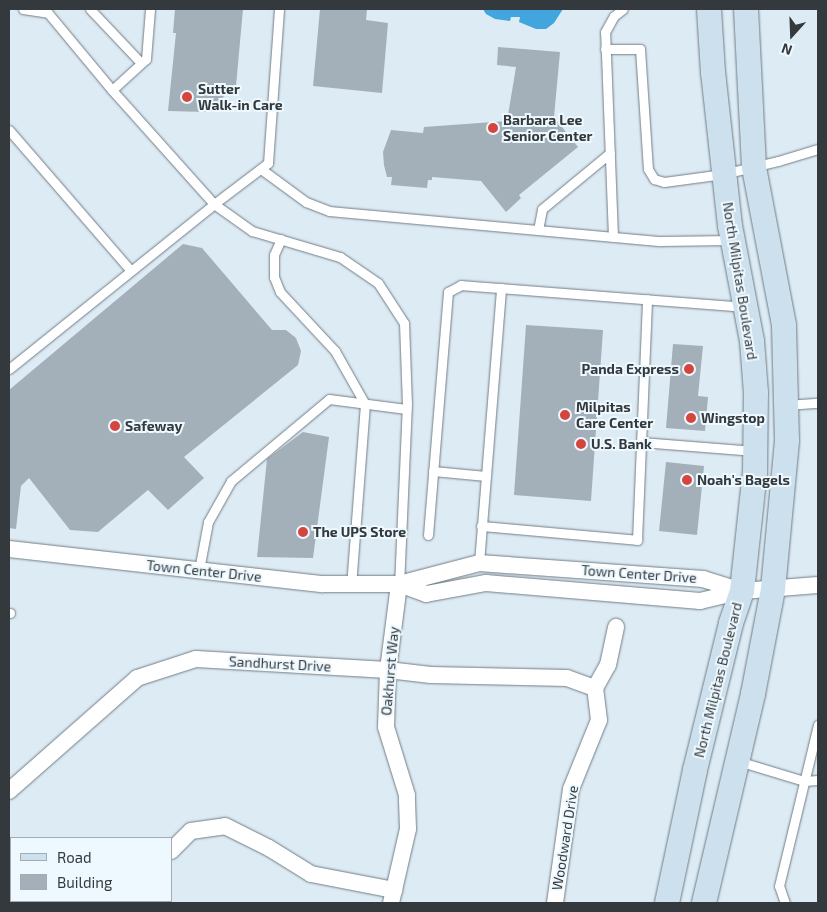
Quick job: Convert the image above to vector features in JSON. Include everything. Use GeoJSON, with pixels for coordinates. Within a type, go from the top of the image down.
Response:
{"type":"FeatureCollection","features":[{"type":"Feature","properties":{"kind":"main road","name":"North Milpitas Boulevard"},"geometry":{"type":"LineString","coordinates":[[667,903],[683,838],[695,770],[732,623],[742,591],[756,472],[756,393],[752,341],[732,240],[723,174],[709,9]]}},
{"type":"Feature","properties":{"kind":"main road"},"geometry":{"type":"LineString","coordinates":[[704,903],[738,761],[773,589],[787,441],[784,325],[754,167],[746,9]]}},
{"type":"Feature","properties":{"kind":"street","name":"Town Center Drive"},"geometry":{"type":"LineString","coordinates":[[9,549],[323,584],[400,584],[479,563],[703,579],[742,591]]}},
{"type":"Feature","properties":{"kind":"street","name":"Town Center Drive"},"geometry":{"type":"LineString","coordinates":[[400,584],[426,594],[486,583],[700,601],[742,591]]}},
{"type":"Feature","properties":{"kind":"street","name":"Oakhurst Way"},"geometry":{"type":"LineString","coordinates":[[393,897],[408,829],[407,795],[386,727],[388,670],[400,584]]}},
{"type":"Feature","properties":{"kind":"street"},"geometry":{"type":"LineString","coordinates":[[742,591],[818,585]]}},
{"type":"Feature","properties":{"kind":"street"},"geometry":{"type":"LineString","coordinates":[[596,688],[608,664],[616,627]]}},
{"type":"Feature","properties":{"kind":"street","name":"Sandhurst Drive"},"geometry":{"type":"LineString","coordinates":[[9,791],[137,678],[196,659],[388,670],[430,675],[567,678],[596,688]]}},
{"type":"Feature","properties":{"kind":"street","name":"Woodward Drive"},"geometry":{"type":"LineString","coordinates":[[555,903],[570,789],[599,720],[596,688]]}},
{"type":"Feature","properties":{"kind":"street"},"geometry":{"type":"LineString","coordinates":[[172,850],[191,831],[226,826],[269,848],[311,874],[393,897]]}},
{"type":"Feature","properties":{"kind":"lane"},"geometry":{"type":"LineString","coordinates":[[23,9],[48,13],[112,90],[214,204],[252,231],[340,256],[378,283],[404,323],[406,409],[400,584]]}},
{"type":"Feature","properties":{"kind":"lane"},"geometry":{"type":"LineString","coordinates":[[90,9],[142,63]]}},
{"type":"Feature","properties":{"kind":"lane"},"geometry":{"type":"LineString","coordinates":[[112,90],[146,59],[150,9]]}},
{"type":"Feature","properties":{"kind":"lane"},"geometry":{"type":"LineString","coordinates":[[9,369],[214,204],[268,163],[279,9]]}},
{"type":"Feature","properties":{"kind":"lane"},"geometry":{"type":"LineString","coordinates":[[613,237],[605,32],[614,16],[623,9]]}},
{"type":"Feature","properties":{"kind":"lane"},"geometry":{"type":"LineString","coordinates":[[605,49],[640,49],[648,169],[654,179],[664,182],[723,174],[818,149]]}},
{"type":"Feature","properties":{"kind":"lane"},"geometry":{"type":"LineString","coordinates":[[9,130],[131,271]]}},
{"type":"Feature","properties":{"kind":"lane"},"geometry":{"type":"LineString","coordinates":[[538,230],[542,209],[610,153]]}},
{"type":"Feature","properties":{"kind":"lane"},"geometry":{"type":"LineString","coordinates":[[261,168],[306,202],[329,210],[662,241],[732,240]]}},
{"type":"Feature","properties":{"kind":"lane"},"geometry":{"type":"LineString","coordinates":[[281,239],[274,255],[274,277],[280,292],[335,351],[365,404],[351,584]]}},
{"type":"Feature","properties":{"kind":"lane"},"geometry":{"type":"LineString","coordinates":[[428,535],[448,292],[461,285],[745,307]]}},
{"type":"Feature","properties":{"kind":"lane"},"geometry":{"type":"LineString","coordinates":[[479,563],[501,288]]}},
{"type":"Feature","properties":{"kind":"lane"},"geometry":{"type":"LineString","coordinates":[[482,526],[637,540],[647,299]]}},
{"type":"Feature","properties":{"kind":"lane"},"geometry":{"type":"LineString","coordinates":[[199,570],[208,522],[231,480],[328,399],[406,409]]}},
{"type":"Feature","properties":{"kind":"lane"},"geometry":{"type":"LineString","coordinates":[[786,405],[818,403]]}},
{"type":"Feature","properties":{"kind":"lane"},"geometry":{"type":"LineString","coordinates":[[641,442],[756,452]]}},
{"type":"Feature","properties":{"kind":"lane"},"geometry":{"type":"LineString","coordinates":[[433,471],[486,476]]}},
{"type":"Feature","properties":{"kind":"lane"},"geometry":{"type":"LineString","coordinates":[[786,903],[779,886],[818,725]]}},
{"type":"Feature","properties":{"kind":"lane"},"geometry":{"type":"LineString","coordinates":[[738,761],[804,781],[818,780]]}},
{"type":"Feature","properties":{"kind":"water"},"geometry":{"type":"Polygon","coordinates":[[[483,9],[563,9],[554,23],[546,29],[536,29],[519,22],[520,17],[511,17],[510,21],[495,19],[486,14],[483,9]]]}},
{"type":"Feature","properties":{"kind":"building"},"geometry":{"type":"Polygon","coordinates":[[[175,9],[243,9],[236,86],[206,112],[168,111],[176,33],[173,33],[175,9]]]}},
{"type":"Feature","properties":{"kind":"building"},"geometry":{"type":"Polygon","coordinates":[[[320,9],[367,9],[366,20],[388,23],[382,93],[313,86],[320,9]]]}},
{"type":"Feature","properties":{"kind":"building","name":"Barbara Lee Senior Center"},"geometry":{"type":"Polygon","coordinates":[[[498,47],[560,52],[554,117],[578,147],[519,195],[521,198],[506,212],[481,181],[432,177],[432,180],[428,180],[427,188],[391,185],[392,177],[387,177],[383,152],[391,130],[423,133],[424,127],[507,121],[516,67],[497,65],[498,47]]]}},
{"type":"Feature","properties":{"kind":"building","name":"Safeway"},"geometry":{"type":"Polygon","coordinates":[[[183,244],[202,248],[272,330],[286,330],[296,338],[301,351],[298,365],[184,457],[204,478],[168,510],[148,490],[98,532],[70,530],[29,478],[21,486],[16,529],[9,528],[9,390],[183,244]]]}},
{"type":"Feature","properties":{"kind":"building"},"geometry":{"type":"Polygon","coordinates":[[[526,325],[603,330],[591,501],[514,495],[526,325]]]}},
{"type":"Feature","properties":{"kind":"building"},"geometry":{"type":"Polygon","coordinates":[[[673,344],[703,346],[698,396],[708,397],[705,431],[666,428],[673,344]]]}},
{"type":"Feature","properties":{"kind":"building"},"geometry":{"type":"Polygon","coordinates":[[[303,432],[329,437],[313,558],[257,557],[267,459],[303,432]]]}},
{"type":"Feature","properties":{"kind":"building"},"geometry":{"type":"Polygon","coordinates":[[[666,462],[704,466],[697,535],[659,531],[666,462]]]}},
{"type":"Feature","properties":{"kind":"place","name":"Sutter Walk-in Care"},"geometry":{"type":"Point","coordinates":[187,97]}},
{"type":"Feature","properties":{"kind":"place","name":"Barbara Lee Senior Center"},"geometry":{"type":"Point","coordinates":[493,128]}},
{"type":"Feature","properties":{"kind":"place","name":"Panda Express"},"geometry":{"type":"Point","coordinates":[689,369]}},
{"type":"Feature","properties":{"kind":"place","name":"Milpitas Care Center"},"geometry":{"type":"Point","coordinates":[565,415]}},
{"type":"Feature","properties":{"kind":"place","name":"Wingstop"},"geometry":{"type":"Point","coordinates":[691,418]}},
{"type":"Feature","properties":{"kind":"place","name":"Safeway"},"geometry":{"type":"Point","coordinates":[115,426]}},
{"type":"Feature","properties":{"kind":"place","name":"U.S. Bank"},"geometry":{"type":"Point","coordinates":[581,444]}},
{"type":"Feature","properties":{"kind":"place","name":"Noah's Bagels"},"geometry":{"type":"Point","coordinates":[687,480]}},
{"type":"Feature","properties":{"kind":"place","name":"The UPS Store"},"geometry":{"type":"Point","coordinates":[303,532]}}]}
